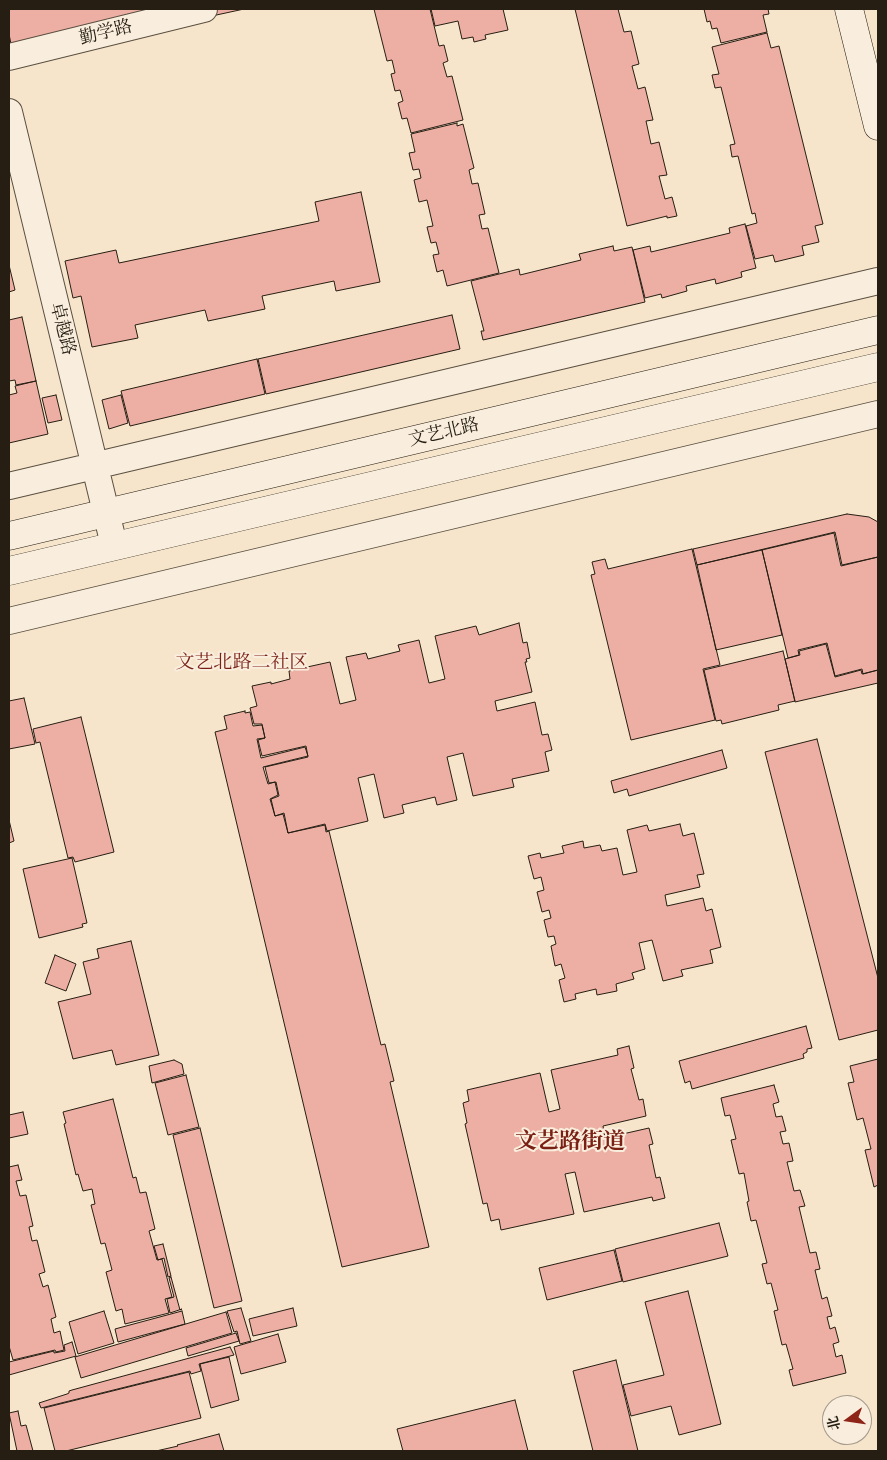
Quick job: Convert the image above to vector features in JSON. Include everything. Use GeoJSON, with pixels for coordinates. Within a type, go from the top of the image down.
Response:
{"type":"FeatureCollection","features":[{"type":"Feature","properties":{"kind":"main road"},"geometry":{"type":"LineString","coordinates":[[849,9],[878,126]]}},
{"type":"Feature","properties":{"kind":"main road","name":"文艺北路"},"geometry":{"type":"LineString","coordinates":[[9,536],[878,330]]}},
{"type":"Feature","properties":{"kind":"main road","name":"文艺北路"},"geometry":{"type":"LineString","coordinates":[[9,571],[878,367]]}},
{"type":"Feature","properties":{"kind":"street","name":"勤学路"},"geometry":{"type":"LineString","coordinates":[[9,57],[204,9]]}},
{"type":"Feature","properties":{"kind":"street","name":"卓越路"},"geometry":{"type":"LineString","coordinates":[[9,112],[114,546]]}},
{"type":"Feature","properties":{"kind":"street"},"geometry":{"type":"LineString","coordinates":[[9,486],[878,281]]}},
{"type":"Feature","properties":{"kind":"street"},"geometry":{"type":"LineString","coordinates":[[9,621],[878,414]]}},
{"type":"Feature","properties":{"kind":"building"},"geometry":{"type":"Polygon","coordinates":[[[9,9],[244,9],[14,59],[9,34],[9,9]]]}},
{"type":"Feature","properties":{"kind":"building"},"geometry":{"type":"Polygon","coordinates":[[[374,9],[430,9],[439,46],[444,45],[448,61],[443,63],[447,77],[452,76],[463,120],[411,133],[407,118],[402,119],[398,103],[403,101],[400,90],[395,91],[391,74],[395,73],[392,60],[387,61],[374,9]]]}},
{"type":"Feature","properties":{"kind":"building"},"geometry":{"type":"Polygon","coordinates":[[[431,9],[503,9],[508,30],[485,35],[486,39],[474,42],[473,37],[462,39],[458,21],[435,26],[431,9]]]}},
{"type":"Feature","properties":{"kind":"building"},"geometry":{"type":"Polygon","coordinates":[[[575,9],[618,9],[624,32],[631,31],[639,64],[632,66],[638,89],[645,87],[653,120],[646,121],[651,144],[659,142],[667,175],[659,176],[665,199],[672,197],[677,216],[667,218],[667,216],[627,226],[575,9]]]}},
{"type":"Feature","properties":{"kind":"building"},"geometry":{"type":"Polygon","coordinates":[[[704,9],[768,9],[769,14],[763,15],[767,32],[721,43],[717,28],[712,29],[710,21],[707,22],[704,9]]]}},
{"type":"Feature","properties":{"kind":"building"},"geometry":{"type":"Polygon","coordinates":[[[767,33],[771,48],[779,46],[823,224],[815,226],[819,242],[802,246],[804,255],[775,262],[773,255],[755,259],[746,226],[757,223],[755,213],[752,214],[738,156],[732,157],[730,145],[735,144],[721,87],[715,88],[712,75],[719,74],[712,47],[767,33]]]}},
{"type":"Feature","properties":{"kind":"building"},"geometry":{"type":"Polygon","coordinates":[[[457,123],[457,126],[463,124],[474,168],[469,170],[472,184],[478,183],[485,214],[479,215],[482,229],[488,228],[499,273],[447,286],[443,270],[437,272],[433,255],[439,254],[436,242],[431,243],[427,227],[433,226],[427,200],[419,202],[414,180],[421,178],[419,169],[413,170],[409,153],[415,152],[411,134],[457,123]]]}},
{"type":"Feature","properties":{"kind":"building"},"geometry":{"type":"Polygon","coordinates":[[[361,192],[380,282],[336,291],[334,281],[262,296],[265,309],[208,321],[205,310],[135,325],[138,338],[92,347],[81,296],[73,298],[65,261],[116,250],[119,263],[319,221],[315,202],[361,192]]]}},
{"type":"Feature","properties":{"kind":"building"},"geometry":{"type":"Polygon","coordinates":[[[745,224],[756,268],[741,272],[742,277],[716,284],[715,279],[686,286],[687,291],[662,298],[661,294],[645,298],[633,250],[650,246],[651,252],[730,233],[729,228],[745,224]]]}},
{"type":"Feature","properties":{"kind":"building"},"geometry":{"type":"Polygon","coordinates":[[[613,246],[614,251],[632,247],[645,302],[483,340],[481,331],[484,331],[471,281],[519,269],[520,275],[581,260],[579,254],[613,246]]]}},
{"type":"Feature","properties":{"kind":"building"},"geometry":{"type":"Polygon","coordinates":[[[9,265],[15,290],[9,292],[9,265]]]}},
{"type":"Feature","properties":{"kind":"building"},"geometry":{"type":"Polygon","coordinates":[[[452,315],[460,349],[266,394],[258,359],[452,315]]]}},
{"type":"Feature","properties":{"kind":"building"},"geometry":{"type":"Polygon","coordinates":[[[22,317],[36,381],[16,385],[15,380],[9,381],[9,320],[22,317]]]}},
{"type":"Feature","properties":{"kind":"building"},"geometry":{"type":"Polygon","coordinates":[[[257,359],[265,394],[130,426],[121,391],[257,359]]]}},
{"type":"Feature","properties":{"kind":"building"},"geometry":{"type":"Polygon","coordinates":[[[36,381],[48,434],[9,443],[9,395],[17,393],[15,386],[36,381]]]}},
{"type":"Feature","properties":{"kind":"building"},"geometry":{"type":"Polygon","coordinates":[[[56,395],[62,420],[48,423],[42,398],[56,395]]]}},
{"type":"Feature","properties":{"kind":"building"},"geometry":{"type":"Polygon","coordinates":[[[121,395],[128,423],[109,429],[102,400],[121,395]]]}},
{"type":"Feature","properties":{"kind":"building"},"geometry":{"type":"Polygon","coordinates":[[[847,514],[869,517],[878,522],[878,557],[842,565],[835,532],[697,565],[693,549],[847,514]]]}},
{"type":"Feature","properties":{"kind":"building"},"geometry":{"type":"Polygon","coordinates":[[[834,533],[841,566],[878,557],[878,670],[863,674],[862,669],[835,676],[827,643],[798,650],[799,655],[788,658],[762,550],[834,533]]]}},
{"type":"Feature","properties":{"kind":"building"},"geometry":{"type":"Polygon","coordinates":[[[692,549],[720,665],[703,669],[715,720],[631,740],[591,575],[595,574],[592,562],[605,559],[608,569],[692,549]]]}},
{"type":"Feature","properties":{"kind":"building"},"geometry":{"type":"Polygon","coordinates":[[[762,550],[782,635],[716,650],[697,565],[762,550]]]}},
{"type":"Feature","properties":{"kind":"building"},"geometry":{"type":"Polygon","coordinates":[[[519,623],[523,643],[527,642],[530,658],[526,659],[527,662],[525,662],[532,692],[495,701],[497,711],[535,702],[542,735],[548,734],[552,750],[545,752],[549,771],[512,779],[514,787],[473,796],[463,753],[447,757],[457,800],[437,805],[435,797],[402,805],[404,813],[384,818],[374,774],[358,778],[368,821],[327,831],[325,824],[288,833],[284,813],[275,816],[271,799],[279,796],[276,782],[269,783],[265,767],[308,757],[306,746],[262,756],[258,740],[265,738],[262,724],[254,724],[250,708],[257,706],[252,686],[290,679],[289,671],[330,662],[340,704],[356,700],[346,657],[366,653],[368,659],[400,651],[398,645],[419,640],[429,683],[445,679],[435,636],[476,626],[479,635],[519,623]]]}},
{"type":"Feature","properties":{"kind":"building"},"geometry":{"type":"Polygon","coordinates":[[[826,644],[835,677],[861,670],[862,674],[878,670],[878,683],[795,702],[785,659],[800,655],[799,651],[826,644]]]}},
{"type":"Feature","properties":{"kind":"building"},"geometry":{"type":"Polygon","coordinates":[[[783,651],[795,701],[778,705],[779,710],[722,724],[721,720],[716,721],[704,670],[783,651]]]}},
{"type":"Feature","properties":{"kind":"building"},"geometry":{"type":"Polygon","coordinates":[[[24,698],[35,744],[9,749],[9,701],[24,698]]]}},
{"type":"Feature","properties":{"kind":"building"},"geometry":{"type":"Polygon","coordinates":[[[245,711],[245,713],[250,712],[253,726],[262,725],[265,738],[257,739],[261,758],[305,747],[308,756],[263,767],[268,784],[275,782],[278,795],[270,799],[275,816],[283,814],[288,833],[325,825],[326,832],[329,831],[381,1045],[385,1044],[394,1081],[390,1082],[429,1247],[342,1267],[215,732],[227,729],[224,716],[245,711]]]}},
{"type":"Feature","properties":{"kind":"building"},"geometry":{"type":"Polygon","coordinates":[[[81,717],[114,852],[75,862],[73,857],[68,858],[40,742],[36,743],[33,729],[81,717]]]}},
{"type":"Feature","properties":{"kind":"building"},"geometry":{"type":"Polygon","coordinates":[[[817,739],[878,978],[878,1030],[839,1040],[765,752],[817,739]]]}},
{"type":"Feature","properties":{"kind":"building"},"geometry":{"type":"Polygon","coordinates":[[[722,750],[727,768],[629,796],[627,789],[614,793],[611,781],[722,750]]]}},
{"type":"Feature","properties":{"kind":"building"},"geometry":{"type":"Polygon","coordinates":[[[9,820],[14,841],[9,843],[9,820]]]}},
{"type":"Feature","properties":{"kind":"building"},"geometry":{"type":"Polygon","coordinates":[[[680,824],[683,836],[694,833],[704,874],[697,875],[700,887],[665,895],[667,906],[703,898],[706,911],[712,909],[721,947],[710,950],[713,963],[681,970],[683,976],[663,981],[652,940],[639,943],[645,969],[632,973],[634,979],[616,984],[617,991],[597,995],[596,989],[575,994],[576,999],[564,1002],[559,980],[565,978],[561,964],[555,966],[551,946],[556,944],[554,936],[548,937],[544,920],[551,918],[549,910],[542,912],[537,892],[544,890],[541,877],[534,879],[528,856],[540,853],[541,858],[564,853],[562,846],[583,841],[584,848],[600,845],[602,851],[617,848],[623,875],[637,872],[627,830],[647,825],[649,831],[680,824]]]}},
{"type":"Feature","properties":{"kind":"building"},"geometry":{"type":"Polygon","coordinates":[[[72,858],[87,923],[82,924],[83,927],[39,938],[23,869],[72,858]]]}},
{"type":"Feature","properties":{"kind":"building"},"geometry":{"type":"Polygon","coordinates":[[[131,941],[159,1055],[116,1065],[112,1050],[73,1059],[58,1002],[91,994],[83,962],[99,958],[97,949],[131,941]]]}},
{"type":"Feature","properties":{"kind":"building"},"geometry":{"type":"Polygon","coordinates":[[[55,955],[76,964],[66,991],[45,983],[55,955]]]}},
{"type":"Feature","properties":{"kind":"building"},"geometry":{"type":"Polygon","coordinates":[[[806,1026],[812,1048],[807,1049],[807,1052],[803,1054],[804,1058],[692,1089],[690,1081],[685,1083],[679,1061],[806,1026]]]}},
{"type":"Feature","properties":{"kind":"building"},"geometry":{"type":"Polygon","coordinates":[[[629,1046],[634,1068],[631,1069],[639,1100],[643,1099],[646,1116],[603,1126],[605,1138],[649,1128],[653,1144],[649,1145],[656,1178],[660,1177],[665,1198],[653,1201],[652,1197],[584,1212],[575,1172],[565,1174],[574,1214],[501,1230],[499,1219],[491,1221],[487,1203],[483,1204],[465,1124],[467,1123],[463,1103],[469,1101],[467,1090],[540,1073],[549,1112],[560,1109],[551,1070],[618,1055],[617,1049],[629,1046]]]}},
{"type":"Feature","properties":{"kind":"building"},"geometry":{"type":"Polygon","coordinates":[[[878,1059],[878,1185],[874,1187],[865,1150],[871,1149],[863,1118],[857,1120],[848,1083],[854,1082],[850,1066],[878,1059]]]}},
{"type":"Feature","properties":{"kind":"building"},"geometry":{"type":"Polygon","coordinates":[[[174,1060],[182,1064],[184,1074],[152,1083],[149,1066],[174,1060]]]}},
{"type":"Feature","properties":{"kind":"building"},"geometry":{"type":"Polygon","coordinates":[[[186,1075],[199,1127],[168,1135],[155,1083],[186,1075]]]}},
{"type":"Feature","properties":{"kind":"building"},"geometry":{"type":"Polygon","coordinates":[[[774,1085],[779,1102],[773,1104],[776,1117],[782,1116],[786,1131],[780,1132],[783,1144],[789,1143],[793,1161],[787,1162],[794,1191],[800,1190],[805,1206],[799,1207],[810,1253],[816,1252],[820,1269],[815,1270],[822,1299],[827,1297],[832,1316],[827,1317],[830,1329],[835,1327],[839,1342],[833,1344],[836,1357],[842,1355],[846,1373],[793,1386],[789,1370],[793,1369],[786,1344],[782,1345],[774,1311],[778,1310],[771,1283],[767,1284],[762,1264],[767,1263],[756,1220],[751,1221],[744,1173],[739,1174],[731,1140],[736,1139],[730,1115],[725,1116],[721,1098],[774,1085]]]}},
{"type":"Feature","properties":{"kind":"building"},"geometry":{"type":"Polygon","coordinates":[[[113,1099],[133,1178],[136,1177],[140,1193],[146,1192],[155,1229],[149,1231],[157,1260],[162,1259],[172,1297],[165,1299],[169,1313],[125,1324],[122,1309],[116,1311],[106,1272],[112,1270],[105,1243],[101,1244],[91,1205],[95,1204],[92,1189],[83,1191],[78,1174],[76,1175],[63,1112],[113,1099]]]}},
{"type":"Feature","properties":{"kind":"building"},"geometry":{"type":"Polygon","coordinates":[[[23,1112],[28,1134],[9,1138],[9,1115],[23,1112]]]}},
{"type":"Feature","properties":{"kind":"building"},"geometry":{"type":"Polygon","coordinates":[[[200,1128],[242,1301],[214,1308],[173,1135],[200,1128]]]}},
{"type":"Feature","properties":{"kind":"building"},"geometry":{"type":"Polygon","coordinates":[[[18,1165],[22,1180],[16,1181],[20,1196],[26,1195],[33,1226],[29,1227],[32,1241],[37,1240],[45,1272],[39,1274],[43,1287],[48,1285],[56,1317],[51,1319],[54,1333],[60,1331],[64,1350],[56,1352],[55,1350],[13,1360],[9,1346],[9,1167],[18,1165]]]}},
{"type":"Feature","properties":{"kind":"building"},"geometry":{"type":"Polygon","coordinates":[[[719,1223],[728,1256],[623,1282],[615,1249],[719,1223]]]}},
{"type":"Feature","properties":{"kind":"building"},"geometry":{"type":"Polygon","coordinates":[[[163,1244],[171,1276],[168,1277],[164,1258],[158,1260],[154,1246],[163,1244]]]}},
{"type":"Feature","properties":{"kind":"building"},"geometry":{"type":"Polygon","coordinates":[[[614,1250],[622,1281],[547,1300],[539,1268],[614,1250]]]}},
{"type":"Feature","properties":{"kind":"building"},"geometry":{"type":"Polygon","coordinates":[[[171,1277],[180,1310],[170,1313],[167,1299],[174,1297],[169,1278],[171,1277]]]}},
{"type":"Feature","properties":{"kind":"building"},"geometry":{"type":"Polygon","coordinates":[[[688,1291],[721,1424],[679,1435],[671,1406],[631,1416],[623,1385],[664,1375],[645,1302],[688,1291]]]}},
{"type":"Feature","properties":{"kind":"building"},"geometry":{"type":"Polygon","coordinates":[[[241,1308],[251,1341],[240,1344],[237,1331],[234,1332],[227,1311],[241,1308]]]}},
{"type":"Feature","properties":{"kind":"building"},"geometry":{"type":"Polygon","coordinates":[[[293,1308],[297,1326],[253,1336],[249,1319],[293,1308]]]}},
{"type":"Feature","properties":{"kind":"building"},"geometry":{"type":"Polygon","coordinates":[[[104,1311],[114,1343],[78,1354],[69,1322],[104,1311]]]}},
{"type":"Feature","properties":{"kind":"building"},"geometry":{"type":"Polygon","coordinates":[[[182,1311],[185,1324],[118,1342],[115,1329],[182,1311]]]}},
{"type":"Feature","properties":{"kind":"building"},"geometry":{"type":"Polygon","coordinates":[[[226,1312],[232,1333],[81,1378],[75,1357],[226,1312]]]}},
{"type":"Feature","properties":{"kind":"building"},"geometry":{"type":"Polygon","coordinates":[[[236,1333],[239,1341],[188,1356],[186,1348],[236,1333]]]}},
{"type":"Feature","properties":{"kind":"building"},"geometry":{"type":"Polygon","coordinates":[[[278,1334],[286,1362],[241,1374],[234,1347],[278,1334]]]}},
{"type":"Feature","properties":{"kind":"building"},"geometry":{"type":"Polygon","coordinates":[[[72,1342],[76,1356],[9,1375],[9,1362],[54,1351],[54,1353],[65,1351],[64,1345],[72,1342]]]}},
{"type":"Feature","properties":{"kind":"building"},"geometry":{"type":"Polygon","coordinates":[[[230,1347],[234,1355],[199,1364],[201,1371],[191,1374],[190,1371],[41,1408],[39,1403],[67,1394],[72,1390],[230,1347]]]}},
{"type":"Feature","properties":{"kind":"building"},"geometry":{"type":"Polygon","coordinates":[[[229,1357],[239,1400],[211,1408],[200,1364],[229,1357]]]}},
{"type":"Feature","properties":{"kind":"building"},"geometry":{"type":"Polygon","coordinates":[[[616,1360],[638,1451],[593,1451],[573,1371],[616,1360]]]}},
{"type":"Feature","properties":{"kind":"building"},"geometry":{"type":"Polygon","coordinates":[[[189,1372],[201,1418],[66,1451],[55,1451],[44,1408],[189,1372]]]}},
{"type":"Feature","properties":{"kind":"building"},"geometry":{"type":"Polygon","coordinates":[[[515,1400],[528,1451],[403,1451],[397,1429],[515,1400]]]}},
{"type":"Feature","properties":{"kind":"building"},"geometry":{"type":"Polygon","coordinates":[[[18,1411],[21,1426],[26,1425],[33,1451],[17,1451],[9,1413],[18,1411]]]}},
{"type":"Feature","properties":{"kind":"building"},"geometry":{"type":"Polygon","coordinates":[[[219,1434],[224,1451],[156,1451],[178,1446],[219,1434]]]}},
{"type":"Feature","properties":{"kind":"district","name":"文艺北路二社区"},"geometry":{"type":"Point","coordinates":[242,663]}},
{"type":"Feature","properties":{"kind":"district","name":"文艺路街道"},"geometry":{"type":"Point","coordinates":[570,1142]}}]}
